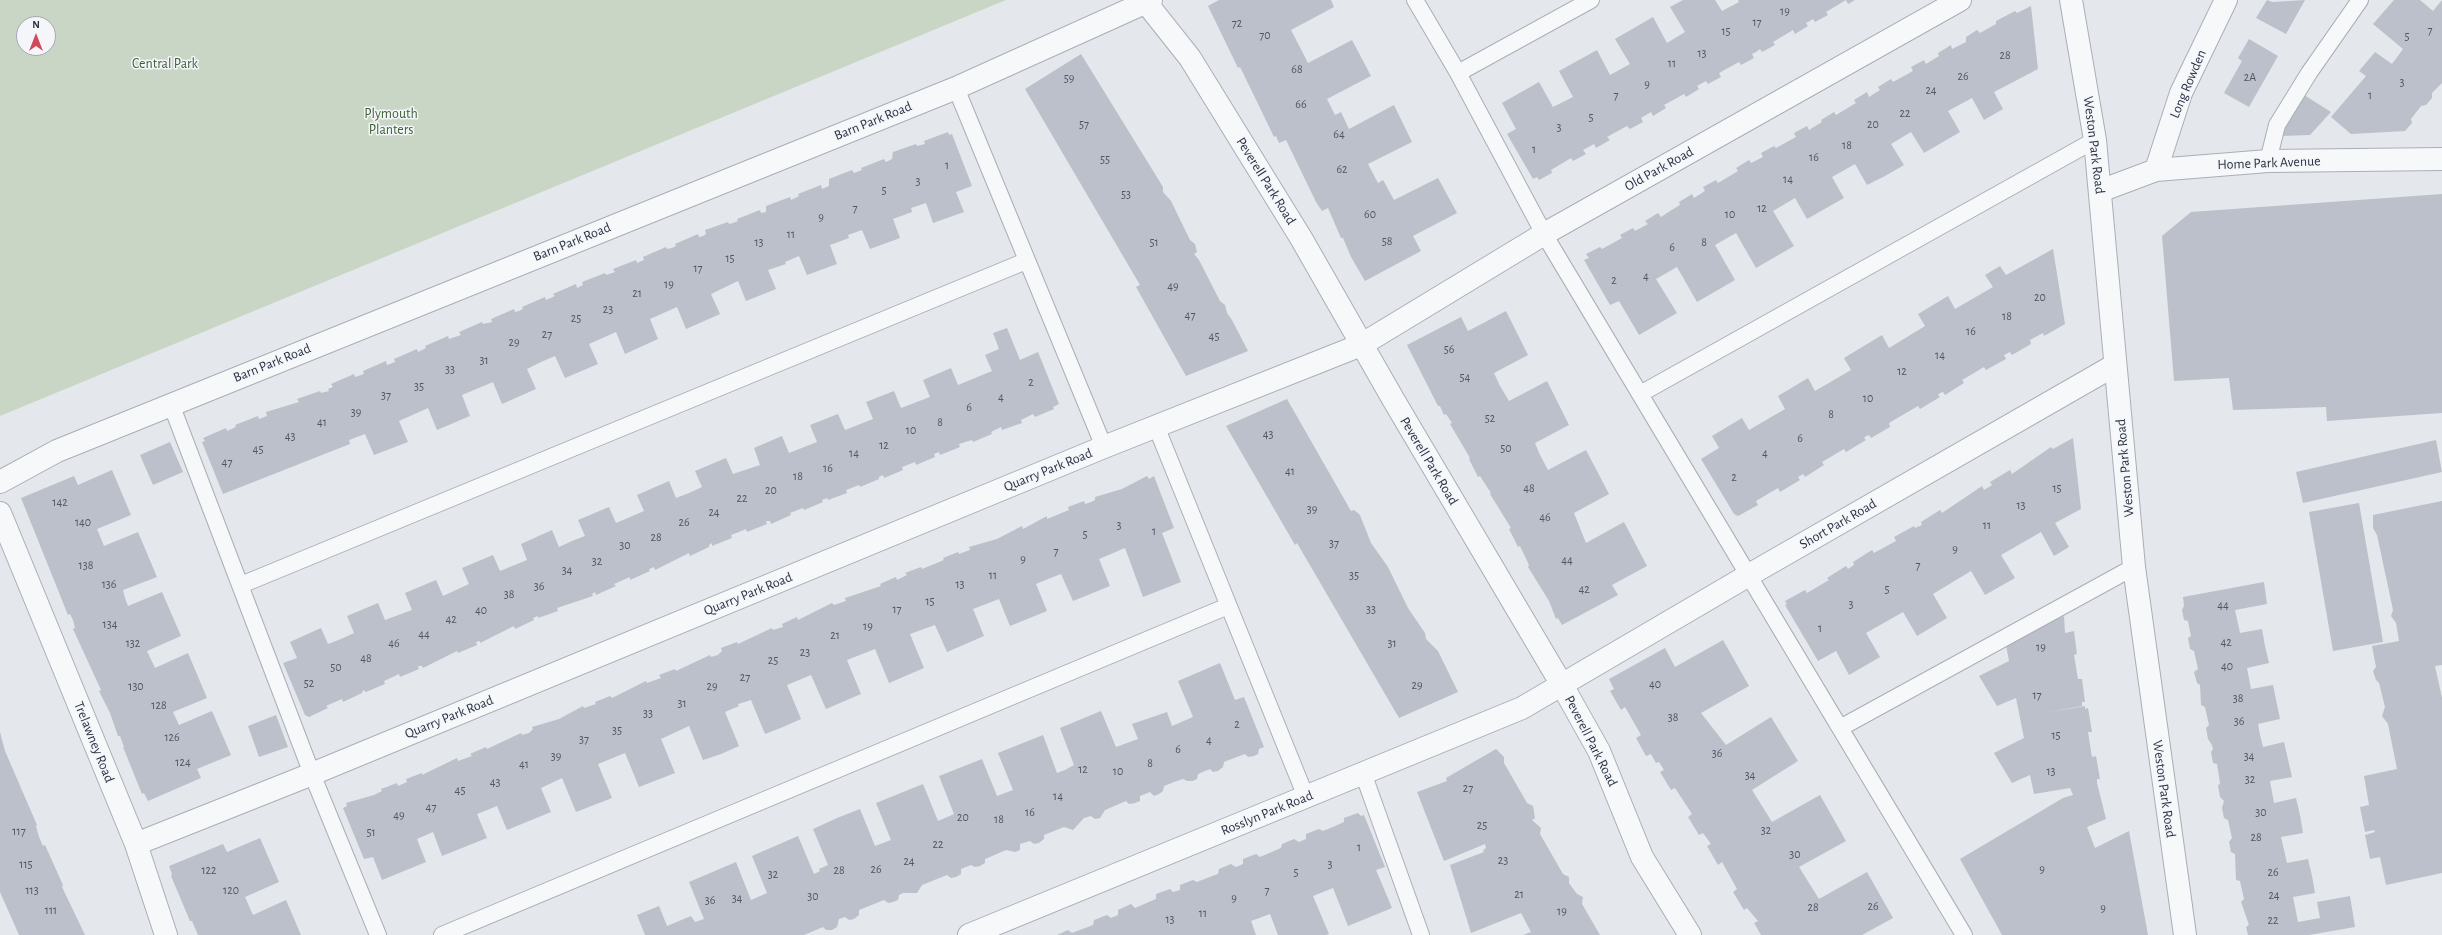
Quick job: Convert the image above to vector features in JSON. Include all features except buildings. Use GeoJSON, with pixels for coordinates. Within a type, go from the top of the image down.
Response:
{"type":"FeatureCollection","features":[{"type":"Feature","properties":{"kind":"street","name":"Old Park Road"},"geometry":{"type":"LineString","coordinates":[[1361,345],[1544,234],[1960,0]]}},
{"type":"Feature","properties":{"kind":"street","name":"Weston Park Road"},"geometry":{"type":"LineString","coordinates":[[2071,0],[2095,140],[2134,567],[2185,935]]}},
{"type":"Feature","properties":{"kind":"street","name":"Long Rowden"},"geometry":{"type":"LineString","coordinates":[[2156,170],[2181,93],[2226,0]]}},
{"type":"Feature","properties":{"kind":"street","name":"Barn Park Road"},"geometry":{"type":"LineString","coordinates":[[0,482],[57,451],[956,88],[1147,1]]}},
{"type":"Feature","properties":{"kind":"street","name":"Peverell Park Road"},"geometry":{"type":"LineString","coordinates":[[1147,1],[1190,58],[1301,238],[1361,345],[1562,685],[1599,752],[1642,856],[1690,935]]}},
{"type":"Feature","properties":{"kind":"street","name":"Home Park Avenue"},"geometry":{"type":"LineString","coordinates":[[2100,191],[2156,170],[2268,161],[2442,159]]}},
{"type":"Feature","properties":{"kind":"street","name":"Quarry Park Road"},"geometry":{"type":"LineString","coordinates":[[136,844],[312,774],[1104,446],[1361,345]]}},
{"type":"Feature","properties":{"kind":"street","name":"Short Park Road"},"geometry":{"type":"LineString","coordinates":[[1562,685],[1749,575],[2115,365]]}},
{"type":"Feature","properties":{"kind":"street"},"geometry":{"type":"LineString","coordinates":[[0,512],[8,556]]}},
{"type":"Feature","properties":{"kind":"street","name":"Trelawney Road"},"geometry":{"type":"LineString","coordinates":[[8,556],[136,844],[166,935]]}},
{"type":"Feature","properties":{"kind":"street","name":"Rosslyn Park Road"},"geometry":{"type":"LineString","coordinates":[[969,935],[1522,708],[1562,685]]}},
{"type":"Feature","properties":{"kind":"lane"},"geometry":{"type":"LineString","coordinates":[[1415,0],[1458,73],[1544,234],[1964,935]]}},
{"type":"Feature","properties":{"kind":"lane"},"geometry":{"type":"LineString","coordinates":[[1458,73],[1590,0]]}},
{"type":"Feature","properties":{"kind":"lane"},"geometry":{"type":"LineString","coordinates":[[2268,161],[2277,124],[2309,73],[2360,0]]}},
{"type":"Feature","properties":{"kind":"lane"},"geometry":{"type":"LineString","coordinates":[[956,88],[1026,261],[1104,446]]}},
{"type":"Feature","properties":{"kind":"lane"},"geometry":{"type":"LineString","coordinates":[[1640,394],[2095,140]]}},
{"type":"Feature","properties":{"kind":"lane"},"geometry":{"type":"LineString","coordinates":[[241,585],[1026,261]]}},
{"type":"Feature","properties":{"kind":"lane"},"geometry":{"type":"LineString","coordinates":[[171,404],[312,774],[378,935]]}},
{"type":"Feature","properties":{"kind":"lane"},"geometry":{"type":"LineString","coordinates":[[1156,426],[1306,796]]}},
{"type":"Feature","properties":{"kind":"lane"},"geometry":{"type":"LineString","coordinates":[[1840,728],[2134,567]]}},
{"type":"Feature","properties":{"kind":"lane"},"geometry":{"type":"LineString","coordinates":[[442,935],[1228,606]]}},
{"type":"Feature","properties":{"kind":"lane"},"geometry":{"type":"LineString","coordinates":[[1363,773],[1421,935]]}},
{"type":"Feature","properties":{"kind":"green space","name":"Plymouth Planters"},"geometry":{"type":"Polygon","coordinates":[[[0,0],[1006,0],[0,416],[0,0]]]}},
{"type":"Feature","properties":{"kind":"park label","name":"Central Park"},"geometry":{"type":"Point","coordinates":[165,64]}}]}
